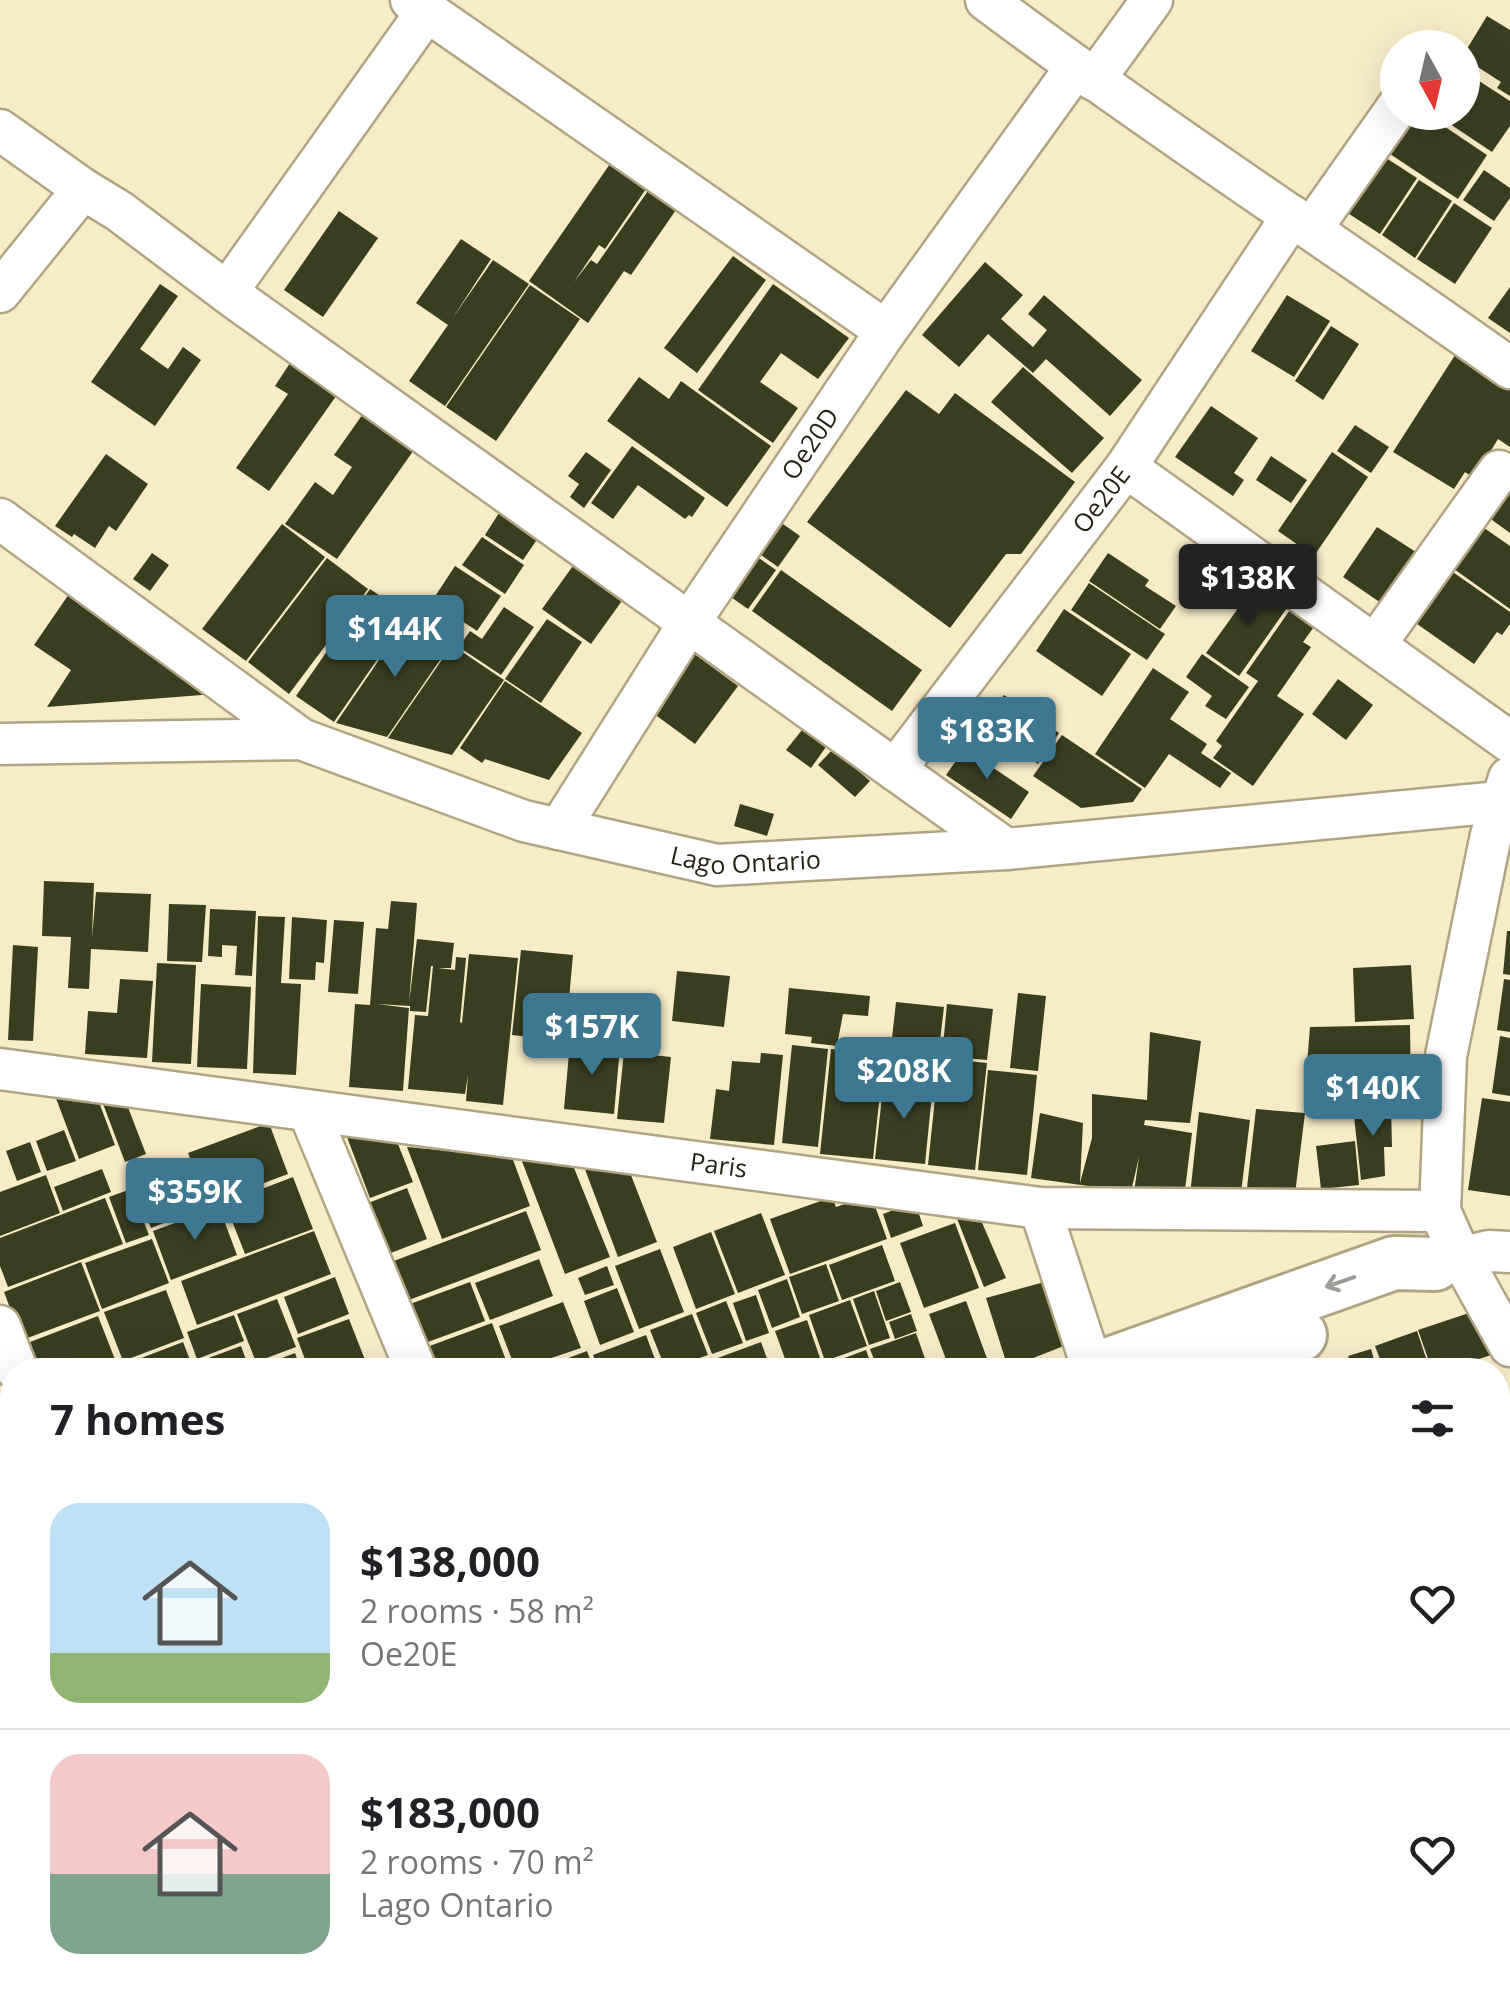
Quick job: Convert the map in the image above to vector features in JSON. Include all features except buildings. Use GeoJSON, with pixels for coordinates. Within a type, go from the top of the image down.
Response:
{"type":"FeatureCollection","features":[{"type":"Feature","properties":{"kind":"main road"},"geometry":{"type":"LineString","coordinates":[[1127,1358],[1394,1263],[1447,1260]]}},
{"type":"Feature","properties":{"kind":"main road"},"geometry":{"type":"LineString","coordinates":[[1236,1358],[1410,1295],[1447,1260]]}},
{"type":"Feature","properties":{"kind":"street"},"geometry":{"type":"LineString","coordinates":[[986,0],[1085,74],[1510,368]]}},
{"type":"Feature","properties":{"kind":"street","name":"Oe20D"},"geometry":{"type":"LineString","coordinates":[[559,829],[689,623],[886,331],[1085,74],[1152,0]]}},
{"type":"Feature","properties":{"kind":"street"},"geometry":{"type":"LineString","coordinates":[[227,292],[419,5],[886,331]]}},
{"type":"Feature","properties":{"kind":"street","name":"Oe20E"},"geometry":{"type":"LineString","coordinates":[[895,770],[1126,467],[1302,222],[1380,128]]}},
{"type":"Feature","properties":{"kind":"street"},"geometry":{"type":"LineString","coordinates":[[0,130],[1006,849]]}},
{"type":"Feature","properties":{"kind":"street"},"geometry":{"type":"LineString","coordinates":[[0,292],[82,189]]}},
{"type":"Feature","properties":{"kind":"street"},"geometry":{"type":"LineString","coordinates":[[1126,467],[1510,742]]}},
{"type":"Feature","properties":{"kind":"street"},"geometry":{"type":"LineString","coordinates":[[1375,645],[1498,471]]}},
{"type":"Feature","properties":{"kind":"street"},"geometry":{"type":"LineString","coordinates":[[0,519],[301,740]]}},
{"type":"Feature","properties":{"kind":"street","name":"Lago Ontario"},"geometry":{"type":"LineString","coordinates":[[0,744],[301,740],[524,821],[717,865],[1006,849],[1504,813]]}},
{"type":"Feature","properties":{"kind":"street"},"geometry":{"type":"LineString","coordinates":[[1504,813],[1446,1056],[1440,1211],[1447,1260],[1510,1346]]}},
{"type":"Feature","properties":{"kind":"street","name":"Paris"},"geometry":{"type":"LineString","coordinates":[[0,1068],[1040,1208],[1440,1211]]}},
{"type":"Feature","properties":{"kind":"street"},"geometry":{"type":"LineString","coordinates":[[309,1112],[411,1358]]}},
{"type":"Feature","properties":{"kind":"street"},"geometry":{"type":"LineString","coordinates":[[1040,1208],[1089,1358]]}},
{"type":"Feature","properties":{"kind":"street"},"geometry":{"type":"LineString","coordinates":[[1447,1260],[1489,1250],[1510,1252]]}},
{"type":"Feature","properties":{"kind":"street"},"geometry":{"type":"LineString","coordinates":[[0,1326],[12,1358]]}}]}
